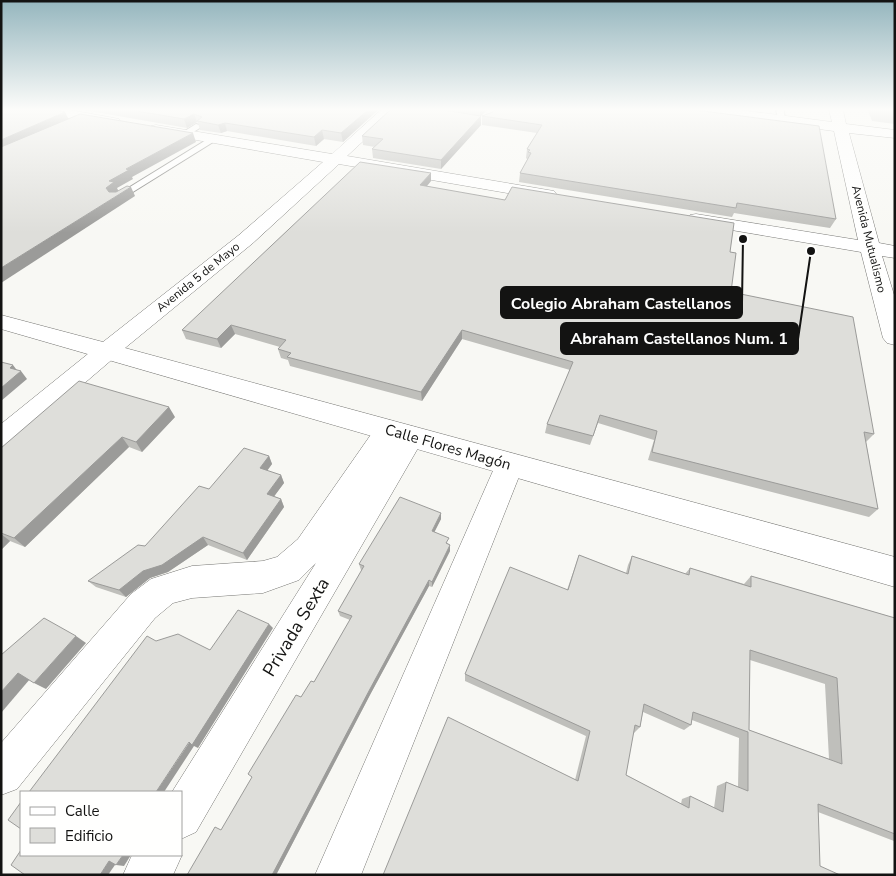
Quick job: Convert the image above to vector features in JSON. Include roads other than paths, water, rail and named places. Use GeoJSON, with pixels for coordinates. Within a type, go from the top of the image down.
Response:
{"type":"FeatureCollection","features":[{"type":"Feature","properties":{"kind":"street"},"geometry":{"type":"LineString","coordinates":[[287,151],[564,197]]}},
{"type":"Feature","properties":{"kind":"street","name":"Avenida 5 de Mayo"},"geometry":{"type":"LineString","coordinates":[[1,439],[246,239],[346,151]]}},
{"type":"Feature","properties":{"kind":"street","name":"Avenida Mutualismo"},"geometry":{"type":"LineString","coordinates":[[847,151],[870,248],[895,338]]}},
{"type":"Feature","properties":{"kind":"street"},"geometry":{"type":"LineString","coordinates":[[682,217],[895,252]]}},
{"type":"Feature","properties":{"kind":"street","name":"Calle Flores Magón"},"geometry":{"type":"LineString","coordinates":[[1,322],[895,572]]}},
{"type":"Feature","properties":{"kind":"street"},"geometry":{"type":"LineString","coordinates":[[2,774],[143,606],[163,590],[192,582],[263,577],[287,569],[309,549],[400,433]]}},
{"type":"Feature","properties":{"kind":"street","name":"Privada Sexta"},"geometry":{"type":"LineString","coordinates":[[182,815],[400,433]]}},
{"type":"Feature","properties":{"kind":"street"},"geometry":{"type":"LineString","coordinates":[[338,875],[510,464]]}},
{"type":"Feature","properties":{"kind":"street"},"geometry":{"type":"LineString","coordinates":[[146,875],[157,856]]}},
{"type":"Feature","properties":{"kind":"lane"},"geometry":{"type":"LineString","coordinates":[[117,198],[194,151]]}},
{"type":"Feature","properties":{"kind":"place","name":"Colegio Abraham Castellanos"},"geometry":{"type":"Point","coordinates":[743,239]}},
{"type":"Feature","properties":{"kind":"place","name":"Abraham Castellanos Num. 1"},"geometry":{"type":"Point","coordinates":[811,251]}}]}
